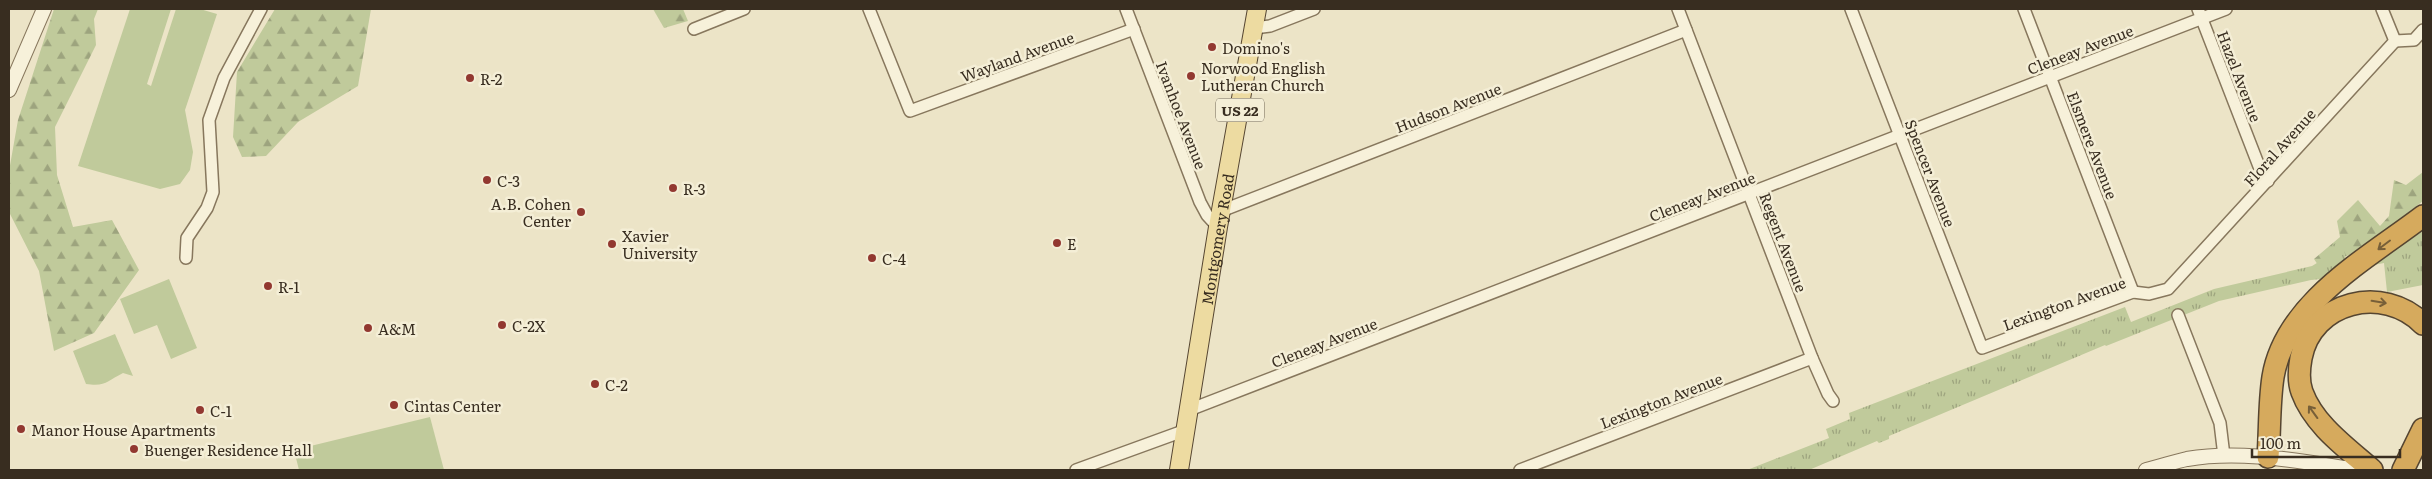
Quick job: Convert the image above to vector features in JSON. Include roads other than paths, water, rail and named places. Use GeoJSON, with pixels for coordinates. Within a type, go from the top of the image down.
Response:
{"type":"FeatureCollection","features":[{"type":"Feature","properties":{"kind":"highway"},"geometry":{"type":"LineString","coordinates":[[2268,464],[2273,377],[2280,352],[2290,331],[2303,312],[2323,292],[2423,216]]}},
{"type":"Feature","properties":{"kind":"highway"},"geometry":{"type":"LineString","coordinates":[[2372,470],[2336,438],[2308,405],[2299,379],[2304,346],[2315,328],[2331,314],[2348,305],[2374,301],[2384,303],[2411,314],[2423,324]]}},
{"type":"Feature","properties":{"kind":"highway"},"geometry":{"type":"LineString","coordinates":[[2403,470],[2423,429]]}},
{"type":"Feature","properties":{"kind":"main road","name":"Montgomery Road"},"geometry":{"type":"LineString","coordinates":[[1179,470],[1256,9]]}},
{"type":"Feature","properties":{"kind":"street"},"geometry":{"type":"LineString","coordinates":[[9,90],[44,9]]}},
{"type":"Feature","properties":{"kind":"street"},"geometry":{"type":"LineString","coordinates":[[186,258],[188,238],[207,208],[213,192],[209,120],[224,78],[261,9]]}},
{"type":"Feature","properties":{"kind":"street"},"geometry":{"type":"LineString","coordinates":[[694,29],[744,9]]}},
{"type":"Feature","properties":{"kind":"street","name":"Wayland Avenue"},"geometry":{"type":"LineString","coordinates":[[869,9],[910,111],[1134,29]]}},
{"type":"Feature","properties":{"kind":"street","name":"Ivanhoe Avenue"},"geometry":{"type":"LineString","coordinates":[[1126,9],[1200,202],[1220,219]]}},
{"type":"Feature","properties":{"kind":"street"},"geometry":{"type":"LineString","coordinates":[[1254,28],[1270,26],[1314,9]]}},
{"type":"Feature","properties":{"kind":"street","name":"Regent Avenue"},"geometry":{"type":"LineString","coordinates":[[1678,9],[1812,358],[1828,394],[1833,400]]}},
{"type":"Feature","properties":{"kind":"street","name":"Spencer Avenue"},"geometry":{"type":"LineString","coordinates":[[1851,9],[1982,348]]}},
{"type":"Feature","properties":{"kind":"street","name":"Elsmere Avenue"},"geometry":{"type":"LineString","coordinates":[[2024,9],[2134,292]]}},
{"type":"Feature","properties":{"kind":"street","name":"Cleneay Avenue"},"geometry":{"type":"LineString","coordinates":[[1189,410],[1750,194],[2050,76],[2199,13],[2226,9]]}},
{"type":"Feature","properties":{"kind":"street"},"geometry":{"type":"LineString","coordinates":[[2382,9],[2395,42],[2414,40],[2423,30]]}},
{"type":"Feature","properties":{"kind":"street","name":"Hazel Avenue"},"geometry":{"type":"LineString","coordinates":[[2199,13],[2262,174],[2268,181]]}},
{"type":"Feature","properties":{"kind":"street","name":"Hudson Avenue"},"geometry":{"type":"LineString","coordinates":[[1220,219],[1686,30]]}},
{"type":"Feature","properties":{"kind":"street","name":"Floral Avenue"},"geometry":{"type":"LineString","coordinates":[[2157,292],[2168,289],[2178,280],[2395,42]]}},
{"type":"Feature","properties":{"kind":"street","name":"Lexington Avenue"},"geometry":{"type":"LineString","coordinates":[[1982,348],[2134,292],[2149,294],[2157,292]]}},
{"type":"Feature","properties":{"kind":"street"},"geometry":{"type":"LineString","coordinates":[[2178,315],[2220,423],[2224,456]]}},
{"type":"Feature","properties":{"kind":"street","name":"Lexington Avenue"},"geometry":{"type":"LineString","coordinates":[[1520,470],[1812,358]]}},
{"type":"Feature","properties":{"kind":"street"},"geometry":{"type":"LineString","coordinates":[[1076,470],[1186,430]]}},
{"type":"Feature","properties":{"kind":"street"},"geometry":{"type":"LineString","coordinates":[[2146,470],[2187,459],[2224,456],[2268,464],[2358,470]]}},
{"type":"Feature","properties":{"kind":"place","name":"Domino's"},"geometry":{"type":"Point","coordinates":[1212,47]}},
{"type":"Feature","properties":{"kind":"place","name":"Norwood English Lutheran Church"},"geometry":{"type":"Point","coordinates":[1191,76]}},
{"type":"Feature","properties":{"kind":"place","name":"R-2"},"geometry":{"type":"Point","coordinates":[470,78]}},
{"type":"Feature","properties":{"kind":"place","name":"C-3"},"geometry":{"type":"Point","coordinates":[487,180]}},
{"type":"Feature","properties":{"kind":"place","name":"R-3"},"geometry":{"type":"Point","coordinates":[673,188]}},
{"type":"Feature","properties":{"kind":"place","name":"A.B. Cohen Center"},"geometry":{"type":"Point","coordinates":[581,212]}},
{"type":"Feature","properties":{"kind":"place","name":"E"},"geometry":{"type":"Point","coordinates":[1057,243]}},
{"type":"Feature","properties":{"kind":"place","name":"Xavier University"},"geometry":{"type":"Point","coordinates":[612,244]}},
{"type":"Feature","properties":{"kind":"place","name":"C-4"},"geometry":{"type":"Point","coordinates":[872,258]}},
{"type":"Feature","properties":{"kind":"place","name":"R-1"},"geometry":{"type":"Point","coordinates":[268,286]}},
{"type":"Feature","properties":{"kind":"place","name":"C-2X"},"geometry":{"type":"Point","coordinates":[502,325]}},
{"type":"Feature","properties":{"kind":"place","name":"A&M"},"geometry":{"type":"Point","coordinates":[368,328]}},
{"type":"Feature","properties":{"kind":"place","name":"C-2"},"geometry":{"type":"Point","coordinates":[595,384]}},
{"type":"Feature","properties":{"kind":"place","name":"Cintas Center"},"geometry":{"type":"Point","coordinates":[394,405]}},
{"type":"Feature","properties":{"kind":"place","name":"C-1"},"geometry":{"type":"Point","coordinates":[200,410]}},
{"type":"Feature","properties":{"kind":"place","name":"Manor House Apartments"},"geometry":{"type":"Point","coordinates":[21,429]}},
{"type":"Feature","properties":{"kind":"place","name":"Buenger Residence Hall"},"geometry":{"type":"Point","coordinates":[134,449]}}]}
